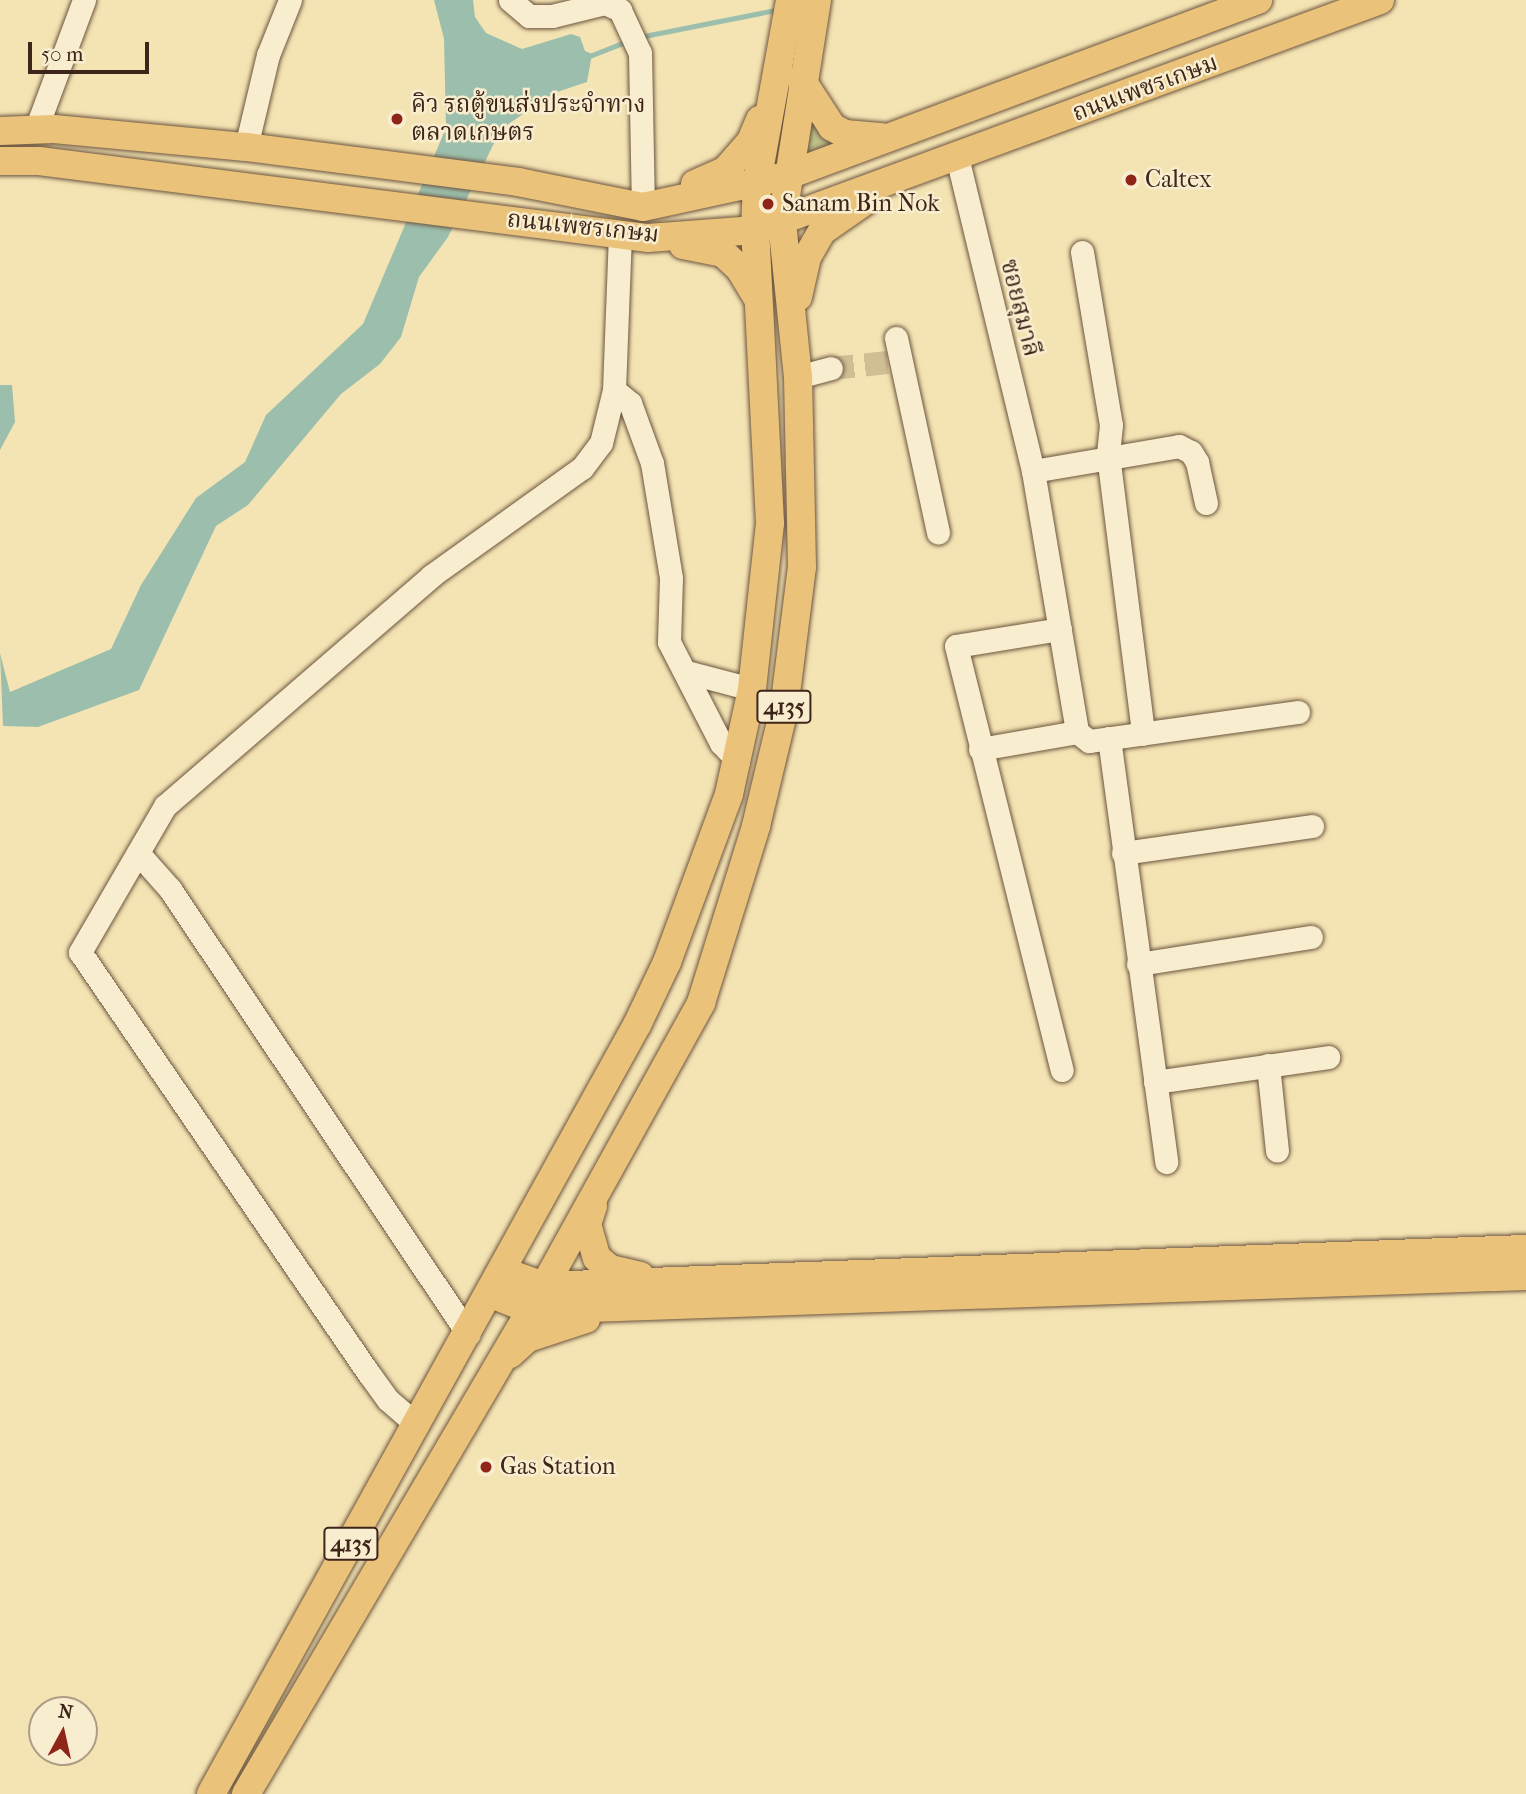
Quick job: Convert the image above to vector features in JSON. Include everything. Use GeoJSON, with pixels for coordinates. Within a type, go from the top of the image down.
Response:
{"type":"FeatureCollection","features":[{"type":"Feature","properties":{"kind":"main road","name":"4135"},"geometry":{"type":"LineString","coordinates":[[246,1794],[538,1298],[701,1003],[756,826],[784,709],[802,568],[798,377],[782,221],[786,176],[790,0]]}},
{"type":"Feature","properties":{"kind":"main road","name":"4135"},"geometry":{"type":"LineString","coordinates":[[211,1794],[637,1025],[667,962],[738,761],[752,689],[770,523],[755,230],[757,182],[817,0]]}},
{"type":"Feature","properties":{"kind":"main road","name":"ถนนเพชรเกษม"},"geometry":{"type":"LineString","coordinates":[[0,131],[36,129],[246,147],[519,182],[643,207],[786,176],[1258,0]]}},
{"type":"Feature","properties":{"kind":"main road","name":"ถนนเพชรเกษม"},"geometry":{"type":"LineString","coordinates":[[0,161],[39,161],[648,238],[755,230],[1298,30],[1336,7],[1380,0]]}},
{"type":"Feature","properties":{"kind":"main road"},"geometry":{"type":"LineString","coordinates":[[643,207],[726,170],[751,141],[789,80],[832,127],[868,137],[892,136]]}},
{"type":"Feature","properties":{"kind":"main road"},"geometry":{"type":"LineString","coordinates":[[793,317],[807,257],[822,231],[913,174]]}},
{"type":"Feature","properties":{"kind":"main road"},"geometry":{"type":"LineString","coordinates":[[648,238],[723,253],[740,269],[760,301]]}},
{"type":"Feature","properties":{"kind":"main road"},"geometry":{"type":"LineString","coordinates":[[597,1190],[587,1224],[597,1258],[626,1274],[693,1293]]}},
{"type":"Feature","properties":{"kind":"main road"},"geometry":{"type":"LineString","coordinates":[[500,1363],[528,1338],[551,1328],[693,1293],[1526,1249]]}},
{"type":"Feature","properties":{"kind":"main road"},"geometry":{"type":"LineString","coordinates":[[495,1282],[538,1298],[1526,1276]]}},
{"type":"Feature","properties":{"kind":"street"},"geometry":{"type":"LineString","coordinates":[[36,129],[84,0]]}},
{"type":"Feature","properties":{"kind":"street"},"geometry":{"type":"LineString","coordinates":[[246,147],[268,55],[290,0]]}},
{"type":"Feature","properties":{"kind":"street"},"geometry":{"type":"LineString","coordinates":[[510,0],[529,16],[552,16],[582,5],[605,3],[620,10],[638,44],[643,207]]}},
{"type":"Feature","properties":{"kind":"street","name":"ซอยสุมาลี"},"geometry":{"type":"LineString","coordinates":[[957,157],[1033,471],[1077,732]]}},
{"type":"Feature","properties":{"kind":"street"},"geometry":{"type":"LineString","coordinates":[[416,1425],[376,1383],[80,952],[165,806],[191,780],[431,576],[582,468],[601,443],[614,390],[620,233]]}},
{"type":"Feature","properties":{"kind":"street"},"geometry":{"type":"LineString","coordinates":[[1082,252],[1111,425],[1108,455],[1143,734]]}},
{"type":"Feature","properties":{"kind":"street"},"geometry":{"type":"LineString","coordinates":[[895,338],[938,533]]}},
{"type":"Feature","properties":{"kind":"street"},"geometry":{"type":"LineString","coordinates":[[888,362],[904,380]]}},
{"type":"Feature","properties":{"kind":"street"},"geometry":{"type":"LineString","coordinates":[[798,377],[831,368]]}},
{"type":"Feature","properties":{"kind":"street"},"geometry":{"type":"LineString","coordinates":[[614,390],[630,403],[652,463],[671,578],[669,642],[687,672],[721,743],[738,761]]}},
{"type":"Feature","properties":{"kind":"street"},"geometry":{"type":"LineString","coordinates":[[1033,471],[1108,455],[1179,446],[1191,452],[1206,503]]}},
{"type":"Feature","properties":{"kind":"street"},"geometry":{"type":"LineString","coordinates":[[1060,629],[956,646],[1062,1070]]}},
{"type":"Feature","properties":{"kind":"street"},"geometry":{"type":"LineString","coordinates":[[687,672],[752,689]]}},
{"type":"Feature","properties":{"kind":"street"},"geometry":{"type":"LineString","coordinates":[[980,750],[1077,732],[1088,741],[1298,712]]}},
{"type":"Feature","properties":{"kind":"street"},"geometry":{"type":"LineString","coordinates":[[1109,738],[1166,1162]]}},
{"type":"Feature","properties":{"kind":"street"},"geometry":{"type":"LineString","coordinates":[[1123,853],[1312,825]]}},
{"type":"Feature","properties":{"kind":"street"},"geometry":{"type":"LineString","coordinates":[[138,853],[170,889],[468,1334]]}},
{"type":"Feature","properties":{"kind":"street"},"geometry":{"type":"LineString","coordinates":[[1138,964],[1311,937]]}},
{"type":"Feature","properties":{"kind":"street"},"geometry":{"type":"LineString","coordinates":[[1155,1082],[1328,1057]]}},
{"type":"Feature","properties":{"kind":"street"},"geometry":{"type":"LineString","coordinates":[[1268,1065],[1277,1151]]}},
{"type":"Feature","properties":{"kind":"green space"},"geometry":{"type":"Polygon","coordinates":[[[806,115],[847,145],[797,160],[806,115]]]}},
{"type":"Feature","properties":{"kind":"shaded area"},"geometry":{"type":"Polygon","coordinates":[[[434,0],[473,0],[475,17],[486,33],[522,49],[571,34],[580,37],[585,51],[592,54],[587,82],[554,93],[501,129],[448,237],[419,277],[401,337],[380,364],[341,394],[248,505],[216,526],[139,690],[38,727],[3,726],[0,653],[10,692],[111,649],[141,585],[196,498],[245,462],[266,415],[363,324],[446,128],[444,39],[434,0]]]}},
{"type":"Feature","properties":{"kind":"shaded area"},"geometry":{"type":"Polygon","coordinates":[[[0,385],[12,385],[15,422],[0,450],[0,385]]]}},
{"type":"Feature","properties":{"kind":"waterway"},"geometry":{"type":"LineString","coordinates":[[639,37],[780,9]]}},
{"type":"Feature","properties":{"kind":"waterway"},"geometry":{"type":"LineString","coordinates":[[587,57],[630,40]]}},
{"type":"Feature","properties":{"kind":"tunnel"},"geometry":{"type":"LineString","coordinates":[[831,368],[888,362]]}},
{"type":"Feature","properties":{"kind":"place","name":"คิว รถตู้ขนส่งประจำทาง ตลาดเกษตร"},"geometry":{"type":"Point","coordinates":[397,119]}},
{"type":"Feature","properties":{"kind":"place","name":"Caltex"},"geometry":{"type":"Point","coordinates":[1131,180]}},
{"type":"Feature","properties":{"kind":"place","name":"Sanam Bin Nok"},"geometry":{"type":"Point","coordinates":[768,204]}},
{"type":"Feature","properties":{"kind":"place","name":"Gas Station"},"geometry":{"type":"Point","coordinates":[486,1467]}}]}
